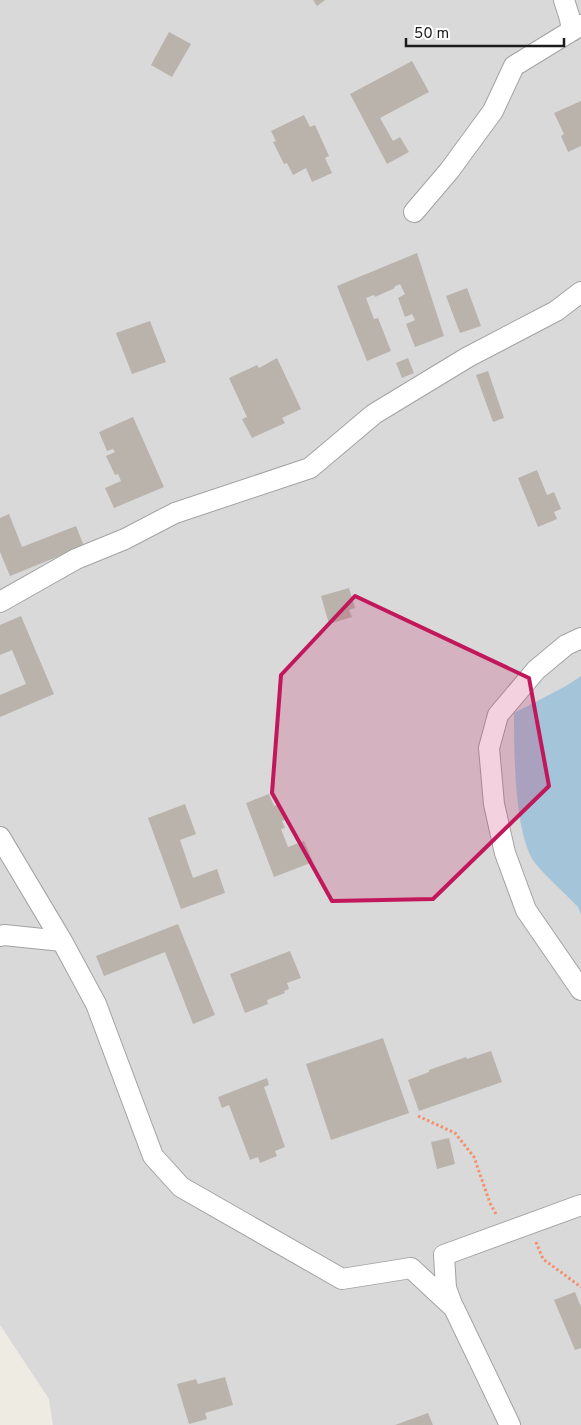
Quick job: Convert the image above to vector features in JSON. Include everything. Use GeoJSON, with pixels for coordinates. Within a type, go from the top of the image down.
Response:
{"type":"FeatureCollection","features":[{"type":"Feature","properties":{"kind":"street"},"geometry":{"type":"LineString","coordinates":[[414,212],[449,171],[493,111],[514,66],[577,28],[570,19],[564,0]]}},
{"type":"Feature","properties":{"kind":"street"},"geometry":{"type":"LineString","coordinates":[[0,602],[76,559],[125,539],[175,513],[310,468],[374,414],[468,357],[556,311],[581,292]]}},
{"type":"Feature","properties":{"kind":"street"},"geometry":{"type":"LineString","coordinates":[[581,638],[566,645],[536,670],[498,715],[489,748],[494,804],[505,853],[526,910],[581,990]]}},
{"type":"Feature","properties":{"kind":"street"},"geometry":{"type":"LineString","coordinates":[[0,837],[62,941],[96,1004],[153,1156],[181,1187],[342,1279],[411,1268],[581,1204]]}},
{"type":"Feature","properties":{"kind":"street"},"geometry":{"type":"LineString","coordinates":[[0,936],[62,941]]}},
{"type":"Feature","properties":{"kind":"street"},"geometry":{"type":"LineString","coordinates":[[444,1255],[446,1288],[510,1425]]}},
{"type":"Feature","properties":{"kind":"street"},"geometry":{"type":"LineString","coordinates":[[411,1268],[454,1308]]}},
{"type":"Feature","properties":{"kind":"path"},"geometry":{"type":"LineString","coordinates":[[418,1116],[455,1133],[474,1157],[490,1203],[507,1232]]}},
{"type":"Feature","properties":{"kind":"path"},"geometry":{"type":"LineString","coordinates":[[535,1221],[536,1242],[543,1259],[581,1287]]}},
{"type":"Feature","properties":{"kind":"highlighted area"},"geometry":{"type":"Polygon","coordinates":[[[355,596],[529,678],[549,786],[433,899],[332,901],[272,793],[281,675],[355,596]]]}},
{"type":"Feature","properties":{"kind":"shaded area"},"geometry":{"type":"Polygon","coordinates":[[[0,0],[581,0],[581,1425],[53,1425],[49,1399],[0,1325],[0,0]]]}},
{"type":"Feature","properties":{"kind":"water"},"geometry":{"type":"Polygon","coordinates":[[[581,676],[581,915],[578,907],[535,863],[528,850],[519,813],[514,748],[514,713],[566,686],[581,676]]]}},
{"type":"Feature","properties":{"kind":"building"},"geometry":{"type":"Polygon","coordinates":[[[313,0],[325,0],[317,6],[313,0]]]}},
{"type":"Feature","properties":{"kind":"building"},"geometry":{"type":"Polygon","coordinates":[[[169,32],[191,44],[172,77],[151,65],[169,32]]]}},
{"type":"Feature","properties":{"kind":"building"},"geometry":{"type":"Polygon","coordinates":[[[412,61],[429,92],[380,118],[393,141],[400,137],[409,152],[387,164],[350,94],[412,61]]]}},
{"type":"Feature","properties":{"kind":"building"},"geometry":{"type":"Polygon","coordinates":[[[581,101],[581,146],[568,152],[561,136],[564,134],[554,113],[581,101]]]}},
{"type":"Feature","properties":{"kind":"building"},"geometry":{"type":"Polygon","coordinates":[[[304,115],[310,127],[315,125],[329,156],[325,158],[332,173],[312,182],[306,168],[293,175],[287,163],[284,164],[273,142],[276,141],[271,131],[304,115]]]}},
{"type":"Feature","properties":{"kind":"building"},"geometry":{"type":"Polygon","coordinates":[[[417,253],[444,336],[415,347],[406,324],[415,320],[412,314],[405,317],[398,298],[405,294],[400,284],[375,297],[374,295],[366,298],[374,319],[378,318],[391,351],[367,361],[337,286],[417,253]]]}},
{"type":"Feature","properties":{"kind":"building"},"geometry":{"type":"Polygon","coordinates":[[[467,288],[481,326],[460,333],[446,296],[467,288]]]}},
{"type":"Feature","properties":{"kind":"building"},"geometry":{"type":"Polygon","coordinates":[[[150,321],[166,362],[132,374],[116,333],[150,321]]]}},
{"type":"Feature","properties":{"kind":"building"},"geometry":{"type":"Polygon","coordinates":[[[277,358],[301,409],[282,418],[285,423],[252,438],[242,419],[247,417],[229,378],[257,365],[259,368],[277,358]]]}},
{"type":"Feature","properties":{"kind":"building"},"geometry":{"type":"Polygon","coordinates":[[[408,358],[414,373],[402,378],[396,363],[408,358]]]}},
{"type":"Feature","properties":{"kind":"building"},"geometry":{"type":"Polygon","coordinates":[[[488,371],[504,418],[493,422],[476,375],[488,371]]]}},
{"type":"Feature","properties":{"kind":"building"},"geometry":{"type":"Polygon","coordinates":[[[133,417],[164,487],[114,508],[105,488],[121,481],[118,474],[115,475],[106,456],[115,452],[113,449],[107,451],[99,432],[133,417]]]}},
{"type":"Feature","properties":{"kind":"building"},"geometry":{"type":"Polygon","coordinates":[[[537,470],[547,495],[554,492],[561,509],[554,512],[557,519],[538,527],[518,478],[537,470]]]}},
{"type":"Feature","properties":{"kind":"building"},"geometry":{"type":"Polygon","coordinates":[[[9,514],[22,547],[76,526],[84,546],[10,576],[0,552],[0,518],[9,514]]]}},
{"type":"Feature","properties":{"kind":"building"},"geometry":{"type":"Polygon","coordinates":[[[349,588],[355,608],[349,610],[352,617],[329,624],[321,596],[349,588]]]}},
{"type":"Feature","properties":{"kind":"building"},"geometry":{"type":"Polygon","coordinates":[[[21,616],[54,694],[0,717],[0,695],[26,684],[12,650],[0,655],[0,625],[21,616]]]}},
{"type":"Feature","properties":{"kind":"building"},"geometry":{"type":"Polygon","coordinates":[[[269,794],[274,806],[279,804],[285,820],[282,821],[285,828],[281,829],[288,847],[304,841],[313,862],[274,877],[246,803],[269,794]]]}},
{"type":"Feature","properties":{"kind":"building"},"geometry":{"type":"Polygon","coordinates":[[[185,804],[196,834],[180,840],[193,878],[217,869],[225,893],[181,909],[148,818],[185,804]]]}},
{"type":"Feature","properties":{"kind":"building"},"geometry":{"type":"Polygon","coordinates":[[[178,924],[215,1015],[193,1024],[165,952],[104,976],[96,956],[178,924]]]}},
{"type":"Feature","properties":{"kind":"building"},"geometry":{"type":"Polygon","coordinates":[[[290,951],[301,978],[287,983],[289,989],[284,991],[285,993],[267,1000],[268,1004],[245,1013],[230,974],[290,951]]]}},
{"type":"Feature","properties":{"kind":"building"},"geometry":{"type":"Polygon","coordinates":[[[383,1038],[409,1113],[331,1140],[306,1064],[383,1038]]]}},
{"type":"Feature","properties":{"kind":"building"},"geometry":{"type":"Polygon","coordinates":[[[491,1051],[502,1082],[419,1111],[408,1080],[429,1072],[429,1070],[466,1057],[467,1059],[491,1051]]]}},
{"type":"Feature","properties":{"kind":"building"},"geometry":{"type":"Polygon","coordinates":[[[267,1078],[269,1085],[264,1087],[285,1147],[275,1151],[277,1156],[260,1163],[258,1157],[250,1160],[229,1105],[222,1108],[218,1097],[267,1078]]]}},
{"type":"Feature","properties":{"kind":"building"},"geometry":{"type":"Polygon","coordinates":[[[449,1138],[455,1164],[437,1169],[431,1142],[449,1138]]]}},
{"type":"Feature","properties":{"kind":"building"},"geometry":{"type":"Polygon","coordinates":[[[575,1292],[581,1307],[581,1348],[575,1350],[554,1300],[575,1292]]]}},
{"type":"Feature","properties":{"kind":"building"},"geometry":{"type":"Polygon","coordinates":[[[225,1377],[233,1405],[205,1413],[207,1419],[189,1424],[177,1384],[196,1379],[198,1384],[225,1377]]]}},
{"type":"Feature","properties":{"kind":"building"},"geometry":{"type":"Polygon","coordinates":[[[428,1413],[433,1425],[395,1425],[428,1413]]]}}]}
